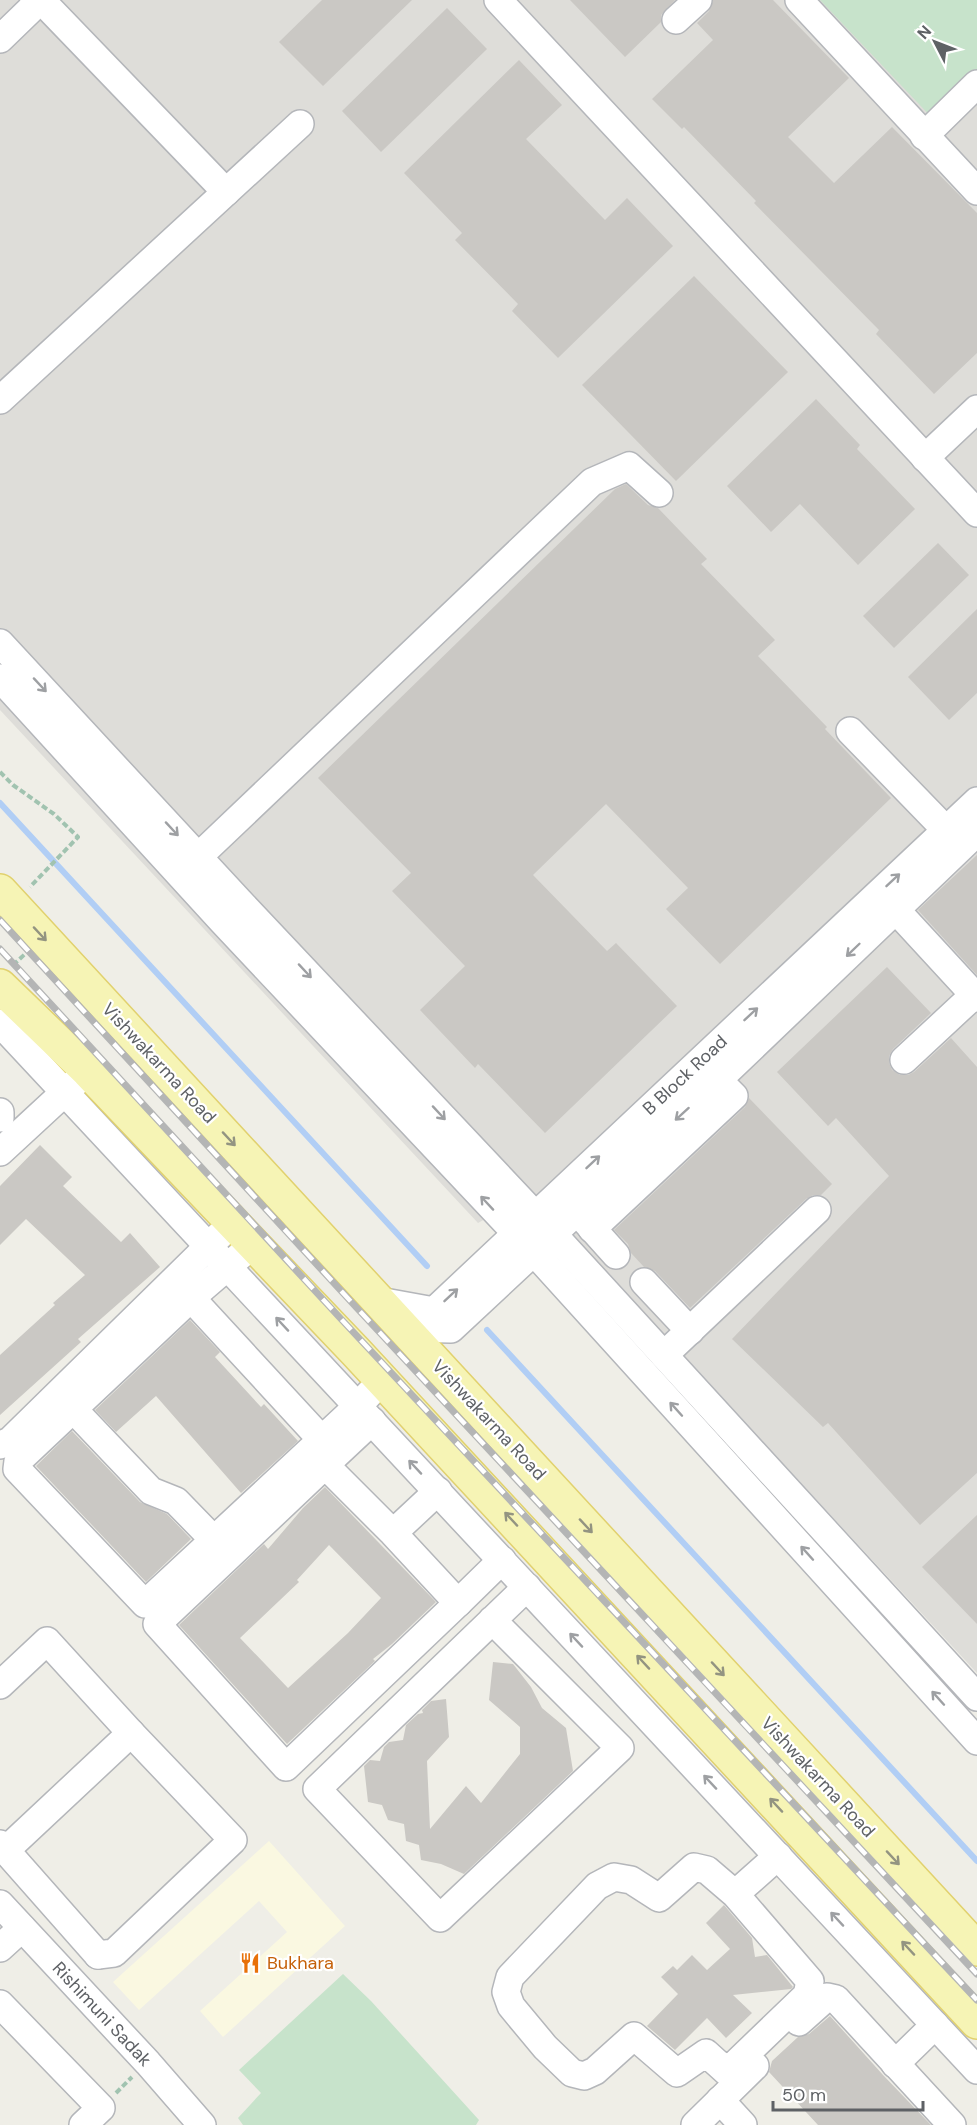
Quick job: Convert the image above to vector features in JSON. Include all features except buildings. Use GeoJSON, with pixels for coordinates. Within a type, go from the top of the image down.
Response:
{"type":"FeatureCollection","features":[{"type":"Feature","properties":{"kind":"main road","name":"Vishwakarma Road"},"geometry":{"type":"LineString","coordinates":[[6,898],[973,1945]]}},
{"type":"Feature","properties":{"kind":"main road"},"geometry":{"type":"LineString","coordinates":[[0,986],[76,1081],[243,1233],[935,1977],[973,2005]]}},
{"type":"Feature","properties":{"kind":"main road"},"geometry":{"type":"LineString","coordinates":[[935,1977],[948,1976],[958,1971],[964,1965],[973,1945]]}},
{"type":"Feature","properties":{"kind":"street"},"geometry":{"type":"LineString","coordinates":[[0,39],[39,0],[226,192]]}},
{"type":"Feature","properties":{"kind":"street"},"geometry":{"type":"LineString","coordinates":[[498,0],[977,513]]}},
{"type":"Feature","properties":{"kind":"street"},"geometry":{"type":"LineString","coordinates":[[676,20],[698,0]]}},
{"type":"Feature","properties":{"kind":"street"},"geometry":{"type":"LineString","coordinates":[[799,0],[977,191]]}},
{"type":"Feature","properties":{"kind":"street"},"geometry":{"type":"LineString","coordinates":[[924,136],[977,84]]}},
{"type":"Feature","properties":{"kind":"street"},"geometry":{"type":"LineString","coordinates":[[0,400],[300,124]]}},
{"type":"Feature","properties":{"kind":"street"},"geometry":{"type":"LineString","coordinates":[[925,458],[977,409]]}},
{"type":"Feature","properties":{"kind":"street"},"geometry":{"type":"LineString","coordinates":[[198,857],[592,482],[629,466],[659,493]]}},
{"type":"Feature","properties":{"kind":"street"},"geometry":{"type":"LineString","coordinates":[[0,642],[198,857],[534,1234],[977,1741]]}},
{"type":"Feature","properties":{"kind":"street"},"geometry":{"type":"LineString","coordinates":[[0,678],[222,921],[534,1234],[602,1287],[977,1697]]}},
{"type":"Feature","properties":{"kind":"street"},"geometry":{"type":"LineString","coordinates":[[850,731],[946,830]]}},
{"type":"Feature","properties":{"kind":"street","name":"B Block Road"},"geometry":{"type":"LineString","coordinates":[[379,1301],[434,1311],[534,1234],[977,801]]}},
{"type":"Feature","properties":{"kind":"street"},"geometry":{"type":"LineString","coordinates":[[404,1328],[451,1329],[534,1234],[584,1220],[718,1080],[977,832]]}},
{"type":"Feature","properties":{"kind":"street"},"geometry":{"type":"LineString","coordinates":[[895,909],[975,997],[904,1060]]}},
{"type":"Feature","properties":{"kind":"street"},"geometry":{"type":"LineString","coordinates":[[0,1023],[76,1081],[227,1266],[977,2070]]}},
{"type":"Feature","properties":{"kind":"street"},"geometry":{"type":"LineString","coordinates":[[0,1152],[76,1081]]}},
{"type":"Feature","properties":{"kind":"street"},"geometry":{"type":"LineString","coordinates":[[0,1112],[0,1118]]}},
{"type":"Feature","properties":{"kind":"street"},"geometry":{"type":"LineString","coordinates":[[664,1355],[817,1210]]}},
{"type":"Feature","properties":{"kind":"street"},"geometry":{"type":"LineString","coordinates":[[584,1220],[631,1265],[690,1330]]}},
{"type":"Feature","properties":{"kind":"street"},"geometry":{"type":"LineString","coordinates":[[0,1445],[10,1441],[209,1246],[243,1233]]}},
{"type":"Feature","properties":{"kind":"street"},"geometry":{"type":"LineString","coordinates":[[243,1233],[227,1266],[18,1461],[16,1469],[145,1604],[214,1540],[323,1452],[365,1414],[382,1380]]}},
{"type":"Feature","properties":{"kind":"street"},"geometry":{"type":"LineString","coordinates":[[602,1287],[631,1265]]}},
{"type":"Feature","properties":{"kind":"street"},"geometry":{"type":"LineString","coordinates":[[192,1298],[393,1533],[458,1603]]}},
{"type":"Feature","properties":{"kind":"street"},"geometry":{"type":"LineString","coordinates":[[73,1409],[151,1491],[176,1501],[214,1540]]}},
{"type":"Feature","properties":{"kind":"street"},"geometry":{"type":"LineString","coordinates":[[323,1452],[157,1624],[286,1767],[502,1560]]}},
{"type":"Feature","properties":{"kind":"street"},"geometry":{"type":"LineString","coordinates":[[393,1533],[438,1491]]}},
{"type":"Feature","properties":{"kind":"street"},"geometry":{"type":"LineString","coordinates":[[527,1587],[317,1789],[440,1918],[651,1719]]}},
{"type":"Feature","properties":{"kind":"street"},"geometry":{"type":"LineString","coordinates":[[492,1620],[620,1748]]}},
{"type":"Feature","properties":{"kind":"street"},"geometry":{"type":"LineString","coordinates":[[0,1685],[47,1641],[233,1839],[114,1953],[98,1954]]}},
{"type":"Feature","properties":{"kind":"street"},"geometry":{"type":"LineString","coordinates":[[98,1954],[3,1847],[131,1733]]}},
{"type":"Feature","properties":{"kind":"street"},"geometry":{"type":"LineString","coordinates":[[735,1894],[778,1856]]}},
{"type":"Feature","properties":{"kind":"street"},"geometry":{"type":"LineString","coordinates":[[694,1867],[707,1870],[735,1894],[810,1981],[807,1995],[727,2072],[706,2053],[677,2073],[634,2036],[595,2071],[584,2076],[572,2073],[545,2047],[511,2006],[506,1992],[510,1977],[597,1886],[614,1877],[631,1880],[659,1898],[694,1867]]}},
{"type":"Feature","properties":{"kind":"street","name":"Rishimuni Sadak"},"geometry":{"type":"LineString","coordinates":[[0,1904],[148,2063],[202,2125]]}},
{"type":"Feature","properties":{"kind":"street"},"geometry":{"type":"LineString","coordinates":[[0,1948],[22,1928]]}},
{"type":"Feature","properties":{"kind":"street"},"geometry":{"type":"LineString","coordinates":[[84,1995],[98,1954]]}},
{"type":"Feature","properties":{"kind":"street"},"geometry":{"type":"LineString","coordinates":[[695,2125],[817,2004],[827,1997],[836,1999],[952,2125]]}},
{"type":"Feature","properties":{"kind":"street"},"geometry":{"type":"LineString","coordinates":[[0,2004],[101,2108],[83,2125]]}},
{"type":"Feature","properties":{"kind":"street"},"geometry":{"type":"LineString","coordinates":[[895,2064],[936,2025]]}},
{"type":"Feature","properties":{"kind":"street"},"geometry":{"type":"LineString","coordinates":[[720,2100],[743,2125]]}},
{"type":"Feature","properties":{"kind":"path"},"geometry":{"type":"LineString","coordinates":[[0,772],[54,814],[78,837],[6,898]]}},
{"type":"Feature","properties":{"kind":"shaded area"},"geometry":{"type":"Polygon","coordinates":[[[0,0],[977,0],[977,1673],[532,1193],[478,1223],[0,710],[0,0]]]}},
{"type":"Feature","properties":{"kind":"shaded area"},"geometry":{"type":"Polygon","coordinates":[[[269,1841],[345,1926],[223,2037],[200,2011],[287,1932],[259,1901],[139,2010],[113,1982],[269,1841]]]}},
{"type":"Feature","properties":{"kind":"green space"},"geometry":{"type":"Polygon","coordinates":[[[820,0],[977,0],[977,84],[937,123],[820,0]]]}},
{"type":"Feature","properties":{"kind":"green space"},"geometry":{"type":"Polygon","coordinates":[[[343,1974],[371,2001],[479,2120],[476,2125],[243,2125],[238,2118],[261,2093],[239,2070],[343,1974]]]}},
{"type":"Feature","properties":{"kind":"waterway"},"geometry":{"type":"LineString","coordinates":[[0,803],[427,1266]]}},
{"type":"Feature","properties":{"kind":"waterway"},"geometry":{"type":"LineString","coordinates":[[487,1330],[977,1861]]}},
{"type":"Feature","properties":{"kind":"railway"},"geometry":{"type":"LineString","coordinates":[[0,920],[356,1307],[977,1974]]}},
{"type":"Feature","properties":{"kind":"railway"},"geometry":{"type":"LineString","coordinates":[[0,949],[342,1320],[977,2000]]}},
{"type":"Feature","properties":{"kind":"place","name":"Bukhara"},"geometry":{"type":"Point","coordinates":[250,1963]}}]}
